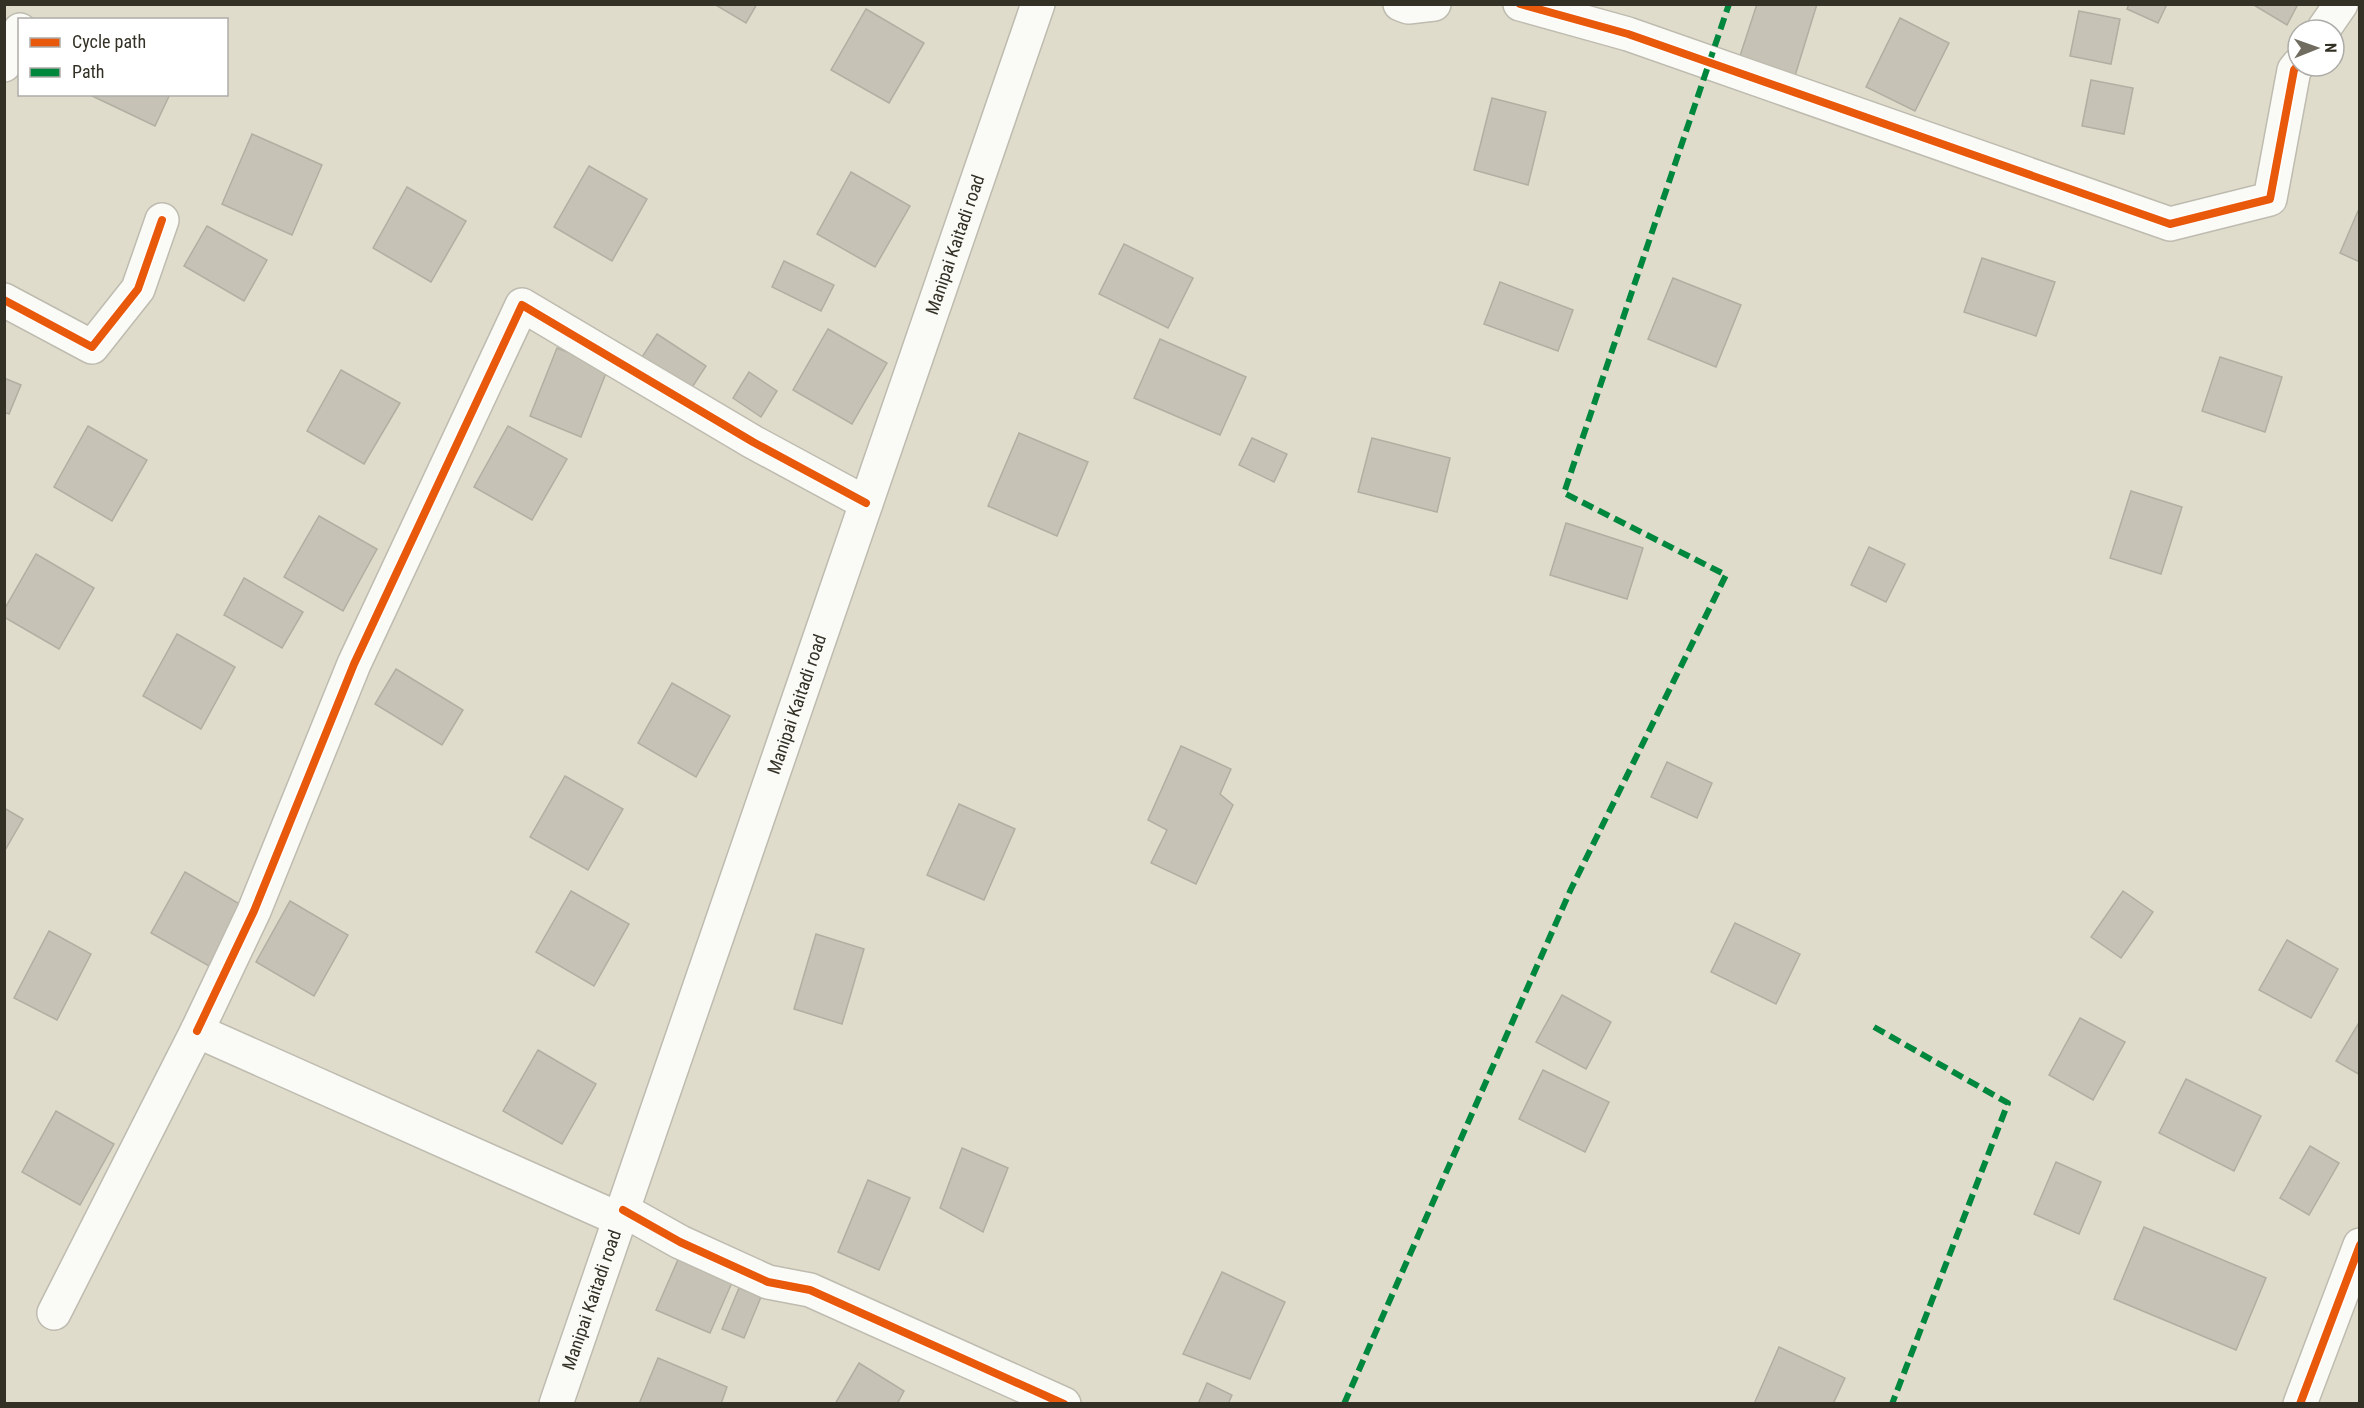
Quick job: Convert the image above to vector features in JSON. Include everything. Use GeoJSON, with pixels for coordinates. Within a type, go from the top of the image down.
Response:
{"type":"FeatureCollection","features":[{"type":"Feature","properties":{"kind":"street","name":"Manipai Kaitadi road"},"geometry":{"type":"LineString","coordinates":[[556,1404],[1038,4]]}},
{"type":"Feature","properties":{"kind":"street"},"geometry":{"type":"LineString","coordinates":[[1400,4],[1408,7],[1434,4]]}},
{"type":"Feature","properties":{"kind":"street"},"geometry":{"type":"LineString","coordinates":[[1520,4],[1628,34],[2170,224],[2270,199],[2293,78]]}},
{"type":"Feature","properties":{"kind":"street"},"geometry":{"type":"LineString","coordinates":[[2331,18],[2340,4]]}},
{"type":"Feature","properties":{"kind":"street"},"geometry":{"type":"LineString","coordinates":[[4,65],[18,34]]}},
{"type":"Feature","properties":{"kind":"street"},"geometry":{"type":"LineString","coordinates":[[4,300],[92,347],[138,289],[162,220]]}},
{"type":"Feature","properties":{"kind":"street"},"geometry":{"type":"LineString","coordinates":[[54,1313],[196,1031],[254,910],[354,663],[522,305],[753,442],[866,503]]}},
{"type":"Feature","properties":{"kind":"street"},"geometry":{"type":"LineString","coordinates":[[196,1031],[621,1214],[768,1282],[810,1290],[1064,1404]]}},
{"type":"Feature","properties":{"kind":"street"},"geometry":{"type":"LineString","coordinates":[[2300,1404],[2360,1245]]}},
{"type":"Feature","properties":{"kind":"building"},"geometry":{"type":"Polygon","coordinates":[[[714,4],[757,4],[746,23],[714,4]]]}},
{"type":"Feature","properties":{"kind":"building"},"geometry":{"type":"Polygon","coordinates":[[[1757,4],[1817,4],[1794,79],[1738,62],[1757,4]]]}},
{"type":"Feature","properties":{"kind":"building"},"geometry":{"type":"Polygon","coordinates":[[[2129,4],[2167,4],[2158,23],[2127,9],[2129,4]]]}},
{"type":"Feature","properties":{"kind":"building"},"geometry":{"type":"Polygon","coordinates":[[[2252,4],[2298,4],[2291,18],[2286,18],[2286,24],[2252,4]]]}},
{"type":"Feature","properties":{"kind":"building"},"geometry":{"type":"Polygon","coordinates":[[[866,9],[924,43],[889,103],[831,70],[866,9]]]}},
{"type":"Feature","properties":{"kind":"building"},"geometry":{"type":"Polygon","coordinates":[[[2079,11],[2120,19],[2111,64],[2070,56],[2079,11]]]}},
{"type":"Feature","properties":{"kind":"building"},"geometry":{"type":"Polygon","coordinates":[[[1900,18],[1949,43],[1915,111],[1866,87],[1900,18]]]}},
{"type":"Feature","properties":{"kind":"building"},"geometry":{"type":"Polygon","coordinates":[[[2091,80],[2133,88],[2124,134],[2082,126],[2091,80]]]}},
{"type":"Feature","properties":{"kind":"building"},"geometry":{"type":"Polygon","coordinates":[[[92,96],[169,96],[155,126],[92,96]]]}},
{"type":"Feature","properties":{"kind":"building"},"geometry":{"type":"Polygon","coordinates":[[[1492,98],[1546,112],[1528,185],[1474,170],[1492,98]]]}},
{"type":"Feature","properties":{"kind":"building"},"geometry":{"type":"Polygon","coordinates":[[[252,134],[322,165],[292,235],[222,204],[252,134]]]}},
{"type":"Feature","properties":{"kind":"building"},"geometry":{"type":"Polygon","coordinates":[[[589,166],[647,199],[612,261],[554,227],[589,166]]]}},
{"type":"Feature","properties":{"kind":"building"},"geometry":{"type":"Polygon","coordinates":[[[851,172],[910,206],[875,267],[817,234],[851,172]]]}},
{"type":"Feature","properties":{"kind":"building"},"geometry":{"type":"Polygon","coordinates":[[[407,187],[466,221],[431,282],[373,248],[407,187]]]}},
{"type":"Feature","properties":{"kind":"building"},"geometry":{"type":"Polygon","coordinates":[[[2358,211],[2360,212],[2360,262],[2340,253],[2358,211]]]}},
{"type":"Feature","properties":{"kind":"building"},"geometry":{"type":"Polygon","coordinates":[[[207,226],[267,260],[244,301],[184,266],[207,226]]]}},
{"type":"Feature","properties":{"kind":"building"},"geometry":{"type":"Polygon","coordinates":[[[1124,244],[1193,278],[1168,328],[1099,294],[1124,244]]]}},
{"type":"Feature","properties":{"kind":"building"},"geometry":{"type":"Polygon","coordinates":[[[1982,258],[2055,282],[2036,336],[1964,312],[1982,258]]]}},
{"type":"Feature","properties":{"kind":"building"},"geometry":{"type":"Polygon","coordinates":[[[784,261],[834,285],[821,311],[772,287],[784,261]]]}},
{"type":"Feature","properties":{"kind":"building"},"geometry":{"type":"Polygon","coordinates":[[[1673,278],[1741,305],[1716,367],[1648,339],[1673,278]]]}},
{"type":"Feature","properties":{"kind":"building"},"geometry":{"type":"Polygon","coordinates":[[[1500,282],[1573,310],[1558,351],[1484,324],[1500,282]]]}},
{"type":"Feature","properties":{"kind":"building"},"geometry":{"type":"Polygon","coordinates":[[[828,329],[887,363],[852,424],[793,390],[828,329]]]}},
{"type":"Feature","properties":{"kind":"building"},"geometry":{"type":"Polygon","coordinates":[[[657,334],[706,366],[691,389],[642,357],[657,334]]]}},
{"type":"Feature","properties":{"kind":"building"},"geometry":{"type":"Polygon","coordinates":[[[1160,339],[1246,377],[1220,435],[1134,398],[1160,339]]]}},
{"type":"Feature","properties":{"kind":"building"},"geometry":{"type":"Polygon","coordinates":[[[557,348],[608,368],[581,437],[530,416],[557,348]]]}},
{"type":"Feature","properties":{"kind":"building"},"geometry":{"type":"Polygon","coordinates":[[[2220,357],[2282,377],[2265,432],[2202,411],[2220,357]]]}},
{"type":"Feature","properties":{"kind":"building"},"geometry":{"type":"Polygon","coordinates":[[[341,370],[400,403],[364,464],[307,431],[341,370]]]}},
{"type":"Feature","properties":{"kind":"building"},"geometry":{"type":"Polygon","coordinates":[[[749,372],[777,391],[761,417],[733,398],[749,372]]]}},
{"type":"Feature","properties":{"kind":"building"},"geometry":{"type":"Polygon","coordinates":[[[4,378],[21,385],[9,414],[4,412],[4,378]]]}},
{"type":"Feature","properties":{"kind":"building"},"geometry":{"type":"Polygon","coordinates":[[[88,426],[147,460],[112,521],[54,487],[88,426]]]}},
{"type":"Feature","properties":{"kind":"building"},"geometry":{"type":"Polygon","coordinates":[[[508,426],[567,459],[532,520],[474,487],[508,426]]]}},
{"type":"Feature","properties":{"kind":"building"},"geometry":{"type":"Polygon","coordinates":[[[1019,433],[1088,462],[1057,536],[988,506],[1019,433]]]}},
{"type":"Feature","properties":{"kind":"building"},"geometry":{"type":"Polygon","coordinates":[[[1252,438],[1287,454],[1274,482],[1239,465],[1252,438]]]}},
{"type":"Feature","properties":{"kind":"building"},"geometry":{"type":"Polygon","coordinates":[[[1372,438],[1450,458],[1437,512],[1358,492],[1372,438]]]}},
{"type":"Feature","properties":{"kind":"building"},"geometry":{"type":"Polygon","coordinates":[[[2131,491],[2182,507],[2161,574],[2110,558],[2131,491]]]}},
{"type":"Feature","properties":{"kind":"building"},"geometry":{"type":"Polygon","coordinates":[[[319,516],[377,549],[343,611],[284,577],[319,516]]]}},
{"type":"Feature","properties":{"kind":"building"},"geometry":{"type":"Polygon","coordinates":[[[1566,523],[1643,548],[1627,599],[1550,575],[1566,523]]]}},
{"type":"Feature","properties":{"kind":"building"},"geometry":{"type":"Polygon","coordinates":[[[1869,547],[1905,564],[1886,602],[1851,585],[1869,547]]]}},
{"type":"Feature","properties":{"kind":"building"},"geometry":{"type":"Polygon","coordinates":[[[36,554],[94,588],[59,649],[4,617],[4,610],[36,554]]]}},
{"type":"Feature","properties":{"kind":"building"},"geometry":{"type":"Polygon","coordinates":[[[244,578],[303,612],[282,648],[224,615],[244,578]]]}},
{"type":"Feature","properties":{"kind":"building"},"geometry":{"type":"Polygon","coordinates":[[[177,634],[235,667],[201,729],[143,696],[177,634]]]}},
{"type":"Feature","properties":{"kind":"building"},"geometry":{"type":"Polygon","coordinates":[[[396,669],[463,710],[442,745],[375,704],[396,669]]]}},
{"type":"Feature","properties":{"kind":"building"},"geometry":{"type":"Polygon","coordinates":[[[672,683],[730,716],[696,777],[638,743],[672,683]]]}},
{"type":"Feature","properties":{"kind":"building"},"geometry":{"type":"Polygon","coordinates":[[[1181,746],[1231,769],[1220,794],[1233,805],[1196,884],[1151,863],[1167,830],[1148,820],[1181,746]]]}},
{"type":"Feature","properties":{"kind":"building"},"geometry":{"type":"Polygon","coordinates":[[[1667,762],[1712,783],[1697,818],[1651,797],[1667,762]]]}},
{"type":"Feature","properties":{"kind":"building"},"geometry":{"type":"Polygon","coordinates":[[[565,776],[623,809],[588,870],[530,837],[565,776]]]}},
{"type":"Feature","properties":{"kind":"building"},"geometry":{"type":"Polygon","coordinates":[[[959,804],[1015,829],[984,900],[927,875],[959,804]]]}},
{"type":"Feature","properties":{"kind":"building"},"geometry":{"type":"Polygon","coordinates":[[[4,808],[23,819],[4,852],[4,808]]]}},
{"type":"Feature","properties":{"kind":"building"},"geometry":{"type":"Polygon","coordinates":[[[185,872],[243,906],[209,966],[151,933],[185,872]]]}},
{"type":"Feature","properties":{"kind":"building"},"geometry":{"type":"Polygon","coordinates":[[[571,891],[629,924],[594,986],[536,952],[571,891]]]}},
{"type":"Feature","properties":{"kind":"building"},"geometry":{"type":"Polygon","coordinates":[[[2123,891],[2153,912],[2121,958],[2091,937],[2123,891]]]}},
{"type":"Feature","properties":{"kind":"building"},"geometry":{"type":"Polygon","coordinates":[[[290,901],[348,935],[314,996],[256,962],[290,901]]]}},
{"type":"Feature","properties":{"kind":"building"},"geometry":{"type":"Polygon","coordinates":[[[1735,923],[1800,954],[1776,1004],[1711,972],[1735,923]]]}},
{"type":"Feature","properties":{"kind":"building"},"geometry":{"type":"Polygon","coordinates":[[[49,931],[91,954],[57,1020],[14,998],[49,931]]]}},
{"type":"Feature","properties":{"kind":"building"},"geometry":{"type":"Polygon","coordinates":[[[816,934],[864,949],[842,1024],[794,1009],[816,934]]]}},
{"type":"Feature","properties":{"kind":"building"},"geometry":{"type":"Polygon","coordinates":[[[2287,940],[2338,969],[2311,1018],[2259,990],[2287,940]]]}},
{"type":"Feature","properties":{"kind":"building"},"geometry":{"type":"Polygon","coordinates":[[[1562,995],[1611,1022],[1586,1069],[1536,1042],[1562,995]]]}},
{"type":"Feature","properties":{"kind":"building"},"geometry":{"type":"Polygon","coordinates":[[[2080,1018],[2125,1042],[2093,1100],[2049,1075],[2080,1018]]]}},
{"type":"Feature","properties":{"kind":"building"},"geometry":{"type":"Polygon","coordinates":[[[2360,1021],[2360,1075],[2336,1061],[2360,1021]]]}},
{"type":"Feature","properties":{"kind":"building"},"geometry":{"type":"Polygon","coordinates":[[[538,1050],[596,1084],[562,1144],[503,1111],[538,1050]]]}},
{"type":"Feature","properties":{"kind":"building"},"geometry":{"type":"Polygon","coordinates":[[[1543,1070],[1609,1102],[1585,1152],[1519,1119],[1543,1070]]]}},
{"type":"Feature","properties":{"kind":"building"},"geometry":{"type":"Polygon","coordinates":[[[2186,1079],[2261,1116],[2234,1171],[2159,1133],[2186,1079]]]}},
{"type":"Feature","properties":{"kind":"building"},"geometry":{"type":"Polygon","coordinates":[[[56,1111],[114,1144],[80,1205],[22,1172],[56,1111]]]}},
{"type":"Feature","properties":{"kind":"building"},"geometry":{"type":"Polygon","coordinates":[[[2310,1146],[2339,1163],[2309,1215],[2280,1198],[2310,1146]]]}},
{"type":"Feature","properties":{"kind":"building"},"geometry":{"type":"Polygon","coordinates":[[[962,1148],[1008,1168],[983,1232],[940,1208],[962,1148]]]}},
{"type":"Feature","properties":{"kind":"building"},"geometry":{"type":"Polygon","coordinates":[[[2056,1162],[2101,1182],[2079,1234],[2034,1214],[2056,1162]]]}},
{"type":"Feature","properties":{"kind":"building"},"geometry":{"type":"Polygon","coordinates":[[[868,1180],[910,1198],[879,1270],[838,1252],[868,1180]]]}},
{"type":"Feature","properties":{"kind":"building"},"geometry":{"type":"Polygon","coordinates":[[[2144,1227],[2266,1278],[2236,1350],[2114,1299],[2144,1227]]]}},
{"type":"Feature","properties":{"kind":"building"},"geometry":{"type":"Polygon","coordinates":[[[680,1255],[734,1278],[710,1333],[656,1310],[680,1255]]]}},
{"type":"Feature","properties":{"kind":"building"},"geometry":{"type":"Polygon","coordinates":[[[1222,1272],[1285,1302],[1250,1379],[1183,1354],[1222,1272]]]}},
{"type":"Feature","properties":{"kind":"building"},"geometry":{"type":"Polygon","coordinates":[[[739,1288],[761,1297],[744,1338],[722,1329],[739,1288]]]}},
{"type":"Feature","properties":{"kind":"building"},"geometry":{"type":"Polygon","coordinates":[[[1779,1347],[1845,1378],[1833,1404],[1754,1404],[1779,1347]]]}},
{"type":"Feature","properties":{"kind":"building"},"geometry":{"type":"Polygon","coordinates":[[[658,1358],[727,1387],[721,1404],[639,1404],[658,1358]]]}},
{"type":"Feature","properties":{"kind":"building"},"geometry":{"type":"Polygon","coordinates":[[[859,1363],[904,1391],[897,1404],[835,1404],[859,1363]]]}},
{"type":"Feature","properties":{"kind":"building"},"geometry":{"type":"Polygon","coordinates":[[[1207,1383],[1232,1395],[1228,1404],[1198,1404],[1207,1383]]]}},
{"type":"Feature","properties":{"kind":"marked path"},"geometry":{"type":"LineString","coordinates":[[1344,1404],[1571,889],[1726,575],[1564,493],[1729,4]]}},
{"type":"Feature","properties":{"kind":"marked path"},"geometry":{"type":"LineString","coordinates":[[1874,1027],[2008,1103],[1892,1404]]}},
{"type":"Feature","properties":{"kind":"cycle path"},"geometry":{"type":"LineString","coordinates":[[1520,4],[1628,34],[2170,224],[2270,199],[2293,78]]}},
{"type":"Feature","properties":{"kind":"cycle path"},"geometry":{"type":"LineString","coordinates":[[4,300],[92,347],[138,289],[162,220]]}},
{"type":"Feature","properties":{"kind":"cycle path"},"geometry":{"type":"LineString","coordinates":[[197,1031],[254,911],[354,664],[522,305],[753,442],[866,503]]}},
{"type":"Feature","properties":{"kind":"cycle path"},"geometry":{"type":"LineString","coordinates":[[623,1210],[680,1242],[768,1282],[810,1290],[1064,1404]]}},
{"type":"Feature","properties":{"kind":"cycle path"},"geometry":{"type":"LineString","coordinates":[[2300,1404],[2360,1245]]}}]}
